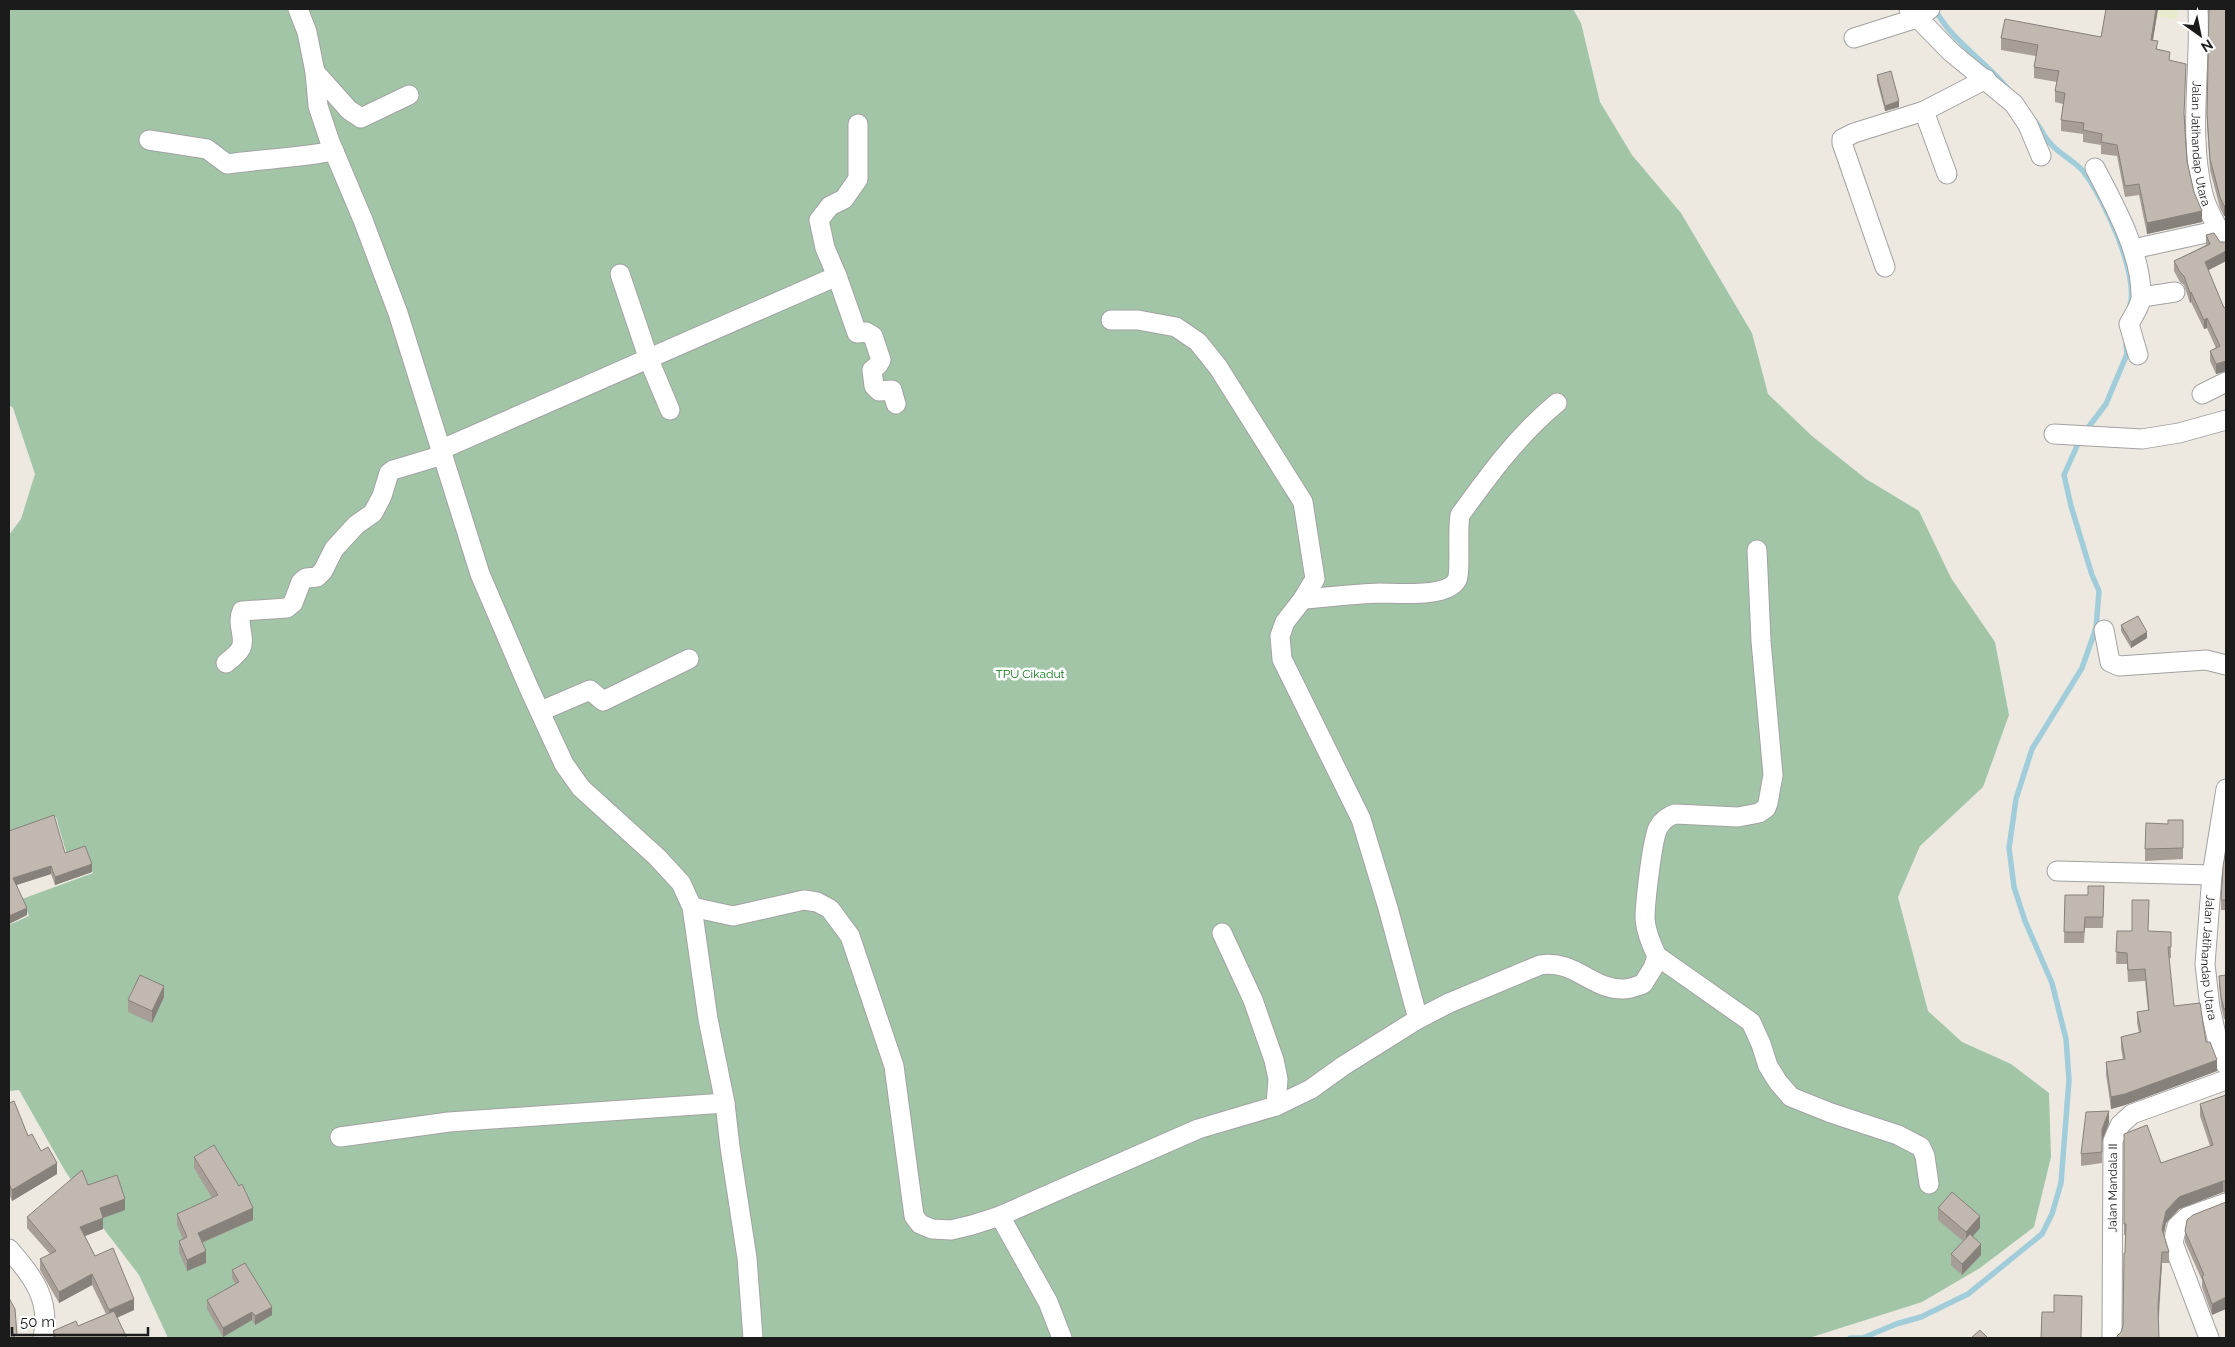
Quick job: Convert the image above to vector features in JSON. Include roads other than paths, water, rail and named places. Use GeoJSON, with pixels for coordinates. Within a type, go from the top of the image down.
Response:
{"type":"FeatureCollection","features":[{"type":"Feature","properties":{"kind":"street"},"geometry":{"type":"LineString","coordinates":[[298,9],[307,32],[315,72],[318,106],[398,313],[480,574],[564,764],[581,788],[657,857],[681,883],[692,907],[708,1019],[725,1102],[747,1258],[753,1338]]}},
{"type":"Feature","properties":{"kind":"street","name":"Jalan Jatihandap Utara"},"geometry":{"type":"LineString","coordinates":[[2198,9],[2197,155],[2203,194],[2210,214],[2223,236]]}},
{"type":"Feature","properties":{"kind":"street"},"geometry":{"type":"LineString","coordinates":[[1854,38],[1919,12],[1951,52],[2014,104],[2028,126],[2041,156]]}},
{"type":"Feature","properties":{"kind":"street"},"geometry":{"type":"LineString","coordinates":[[315,72],[349,110],[361,118],[409,95]]}},
{"type":"Feature","properties":{"kind":"street"},"geometry":{"type":"LineString","coordinates":[[1885,267],[1842,144],[1842,139],[1854,133],[1924,111],[1986,79]]}},
{"type":"Feature","properties":{"kind":"street"},"geometry":{"type":"LineString","coordinates":[[1924,111],[1947,174]]}},
{"type":"Feature","properties":{"kind":"street"},"geometry":{"type":"LineString","coordinates":[[858,124],[858,179],[844,199],[830,206],[819,220],[825,248],[857,333],[866,332],[873,336],[881,360],[872,370],[874,386],[879,391],[892,390],[896,404]]}},
{"type":"Feature","properties":{"kind":"street"},"geometry":{"type":"LineString","coordinates":[[149,140],[207,149],[227,164],[252,160],[302,157],[334,151]]}},
{"type":"Feature","properties":{"kind":"street"},"geometry":{"type":"LineString","coordinates":[[2095,168],[2133,249],[2142,297],[2129,324],[2138,355]]}},
{"type":"Feature","properties":{"kind":"street"},"geometry":{"type":"LineString","coordinates":[[2133,249],[2223,236]]}},
{"type":"Feature","properties":{"kind":"street"},"geometry":{"type":"LineString","coordinates":[[620,274],[649,360],[670,410]]}},
{"type":"Feature","properties":{"kind":"street"},"geometry":{"type":"LineString","coordinates":[[226,663],[240,650],[242,644],[239,617],[242,612],[287,608],[293,603],[301,582],[306,578],[317,577],[323,571],[334,549],[356,525],[373,513],[382,496],[389,473],[393,470],[442,453],[760,308],[837,276]]}},
{"type":"Feature","properties":{"kind":"street"},"geometry":{"type":"LineString","coordinates":[[2142,297],[2175,292]]}},
{"type":"Feature","properties":{"kind":"street"},"geometry":{"type":"LineString","coordinates":[[1112,320],[1138,320],[1176,327],[1198,342],[1218,367],[1303,502],[1314,579],[1303,599],[1285,622],[1280,636],[1282,659],[1361,819],[1388,908],[1418,1019]]}},
{"type":"Feature","properties":{"kind":"street"},"geometry":{"type":"LineString","coordinates":[[2202,394],[2226,382]]}},
{"type":"Feature","properties":{"kind":"street"},"geometry":{"type":"LineString","coordinates":[[1303,599],[1381,593],[1414,594],[1447,588],[1456,582],[1459,572],[1458,529],[1460,515],[1533,423],[1557,403]]}},
{"type":"Feature","properties":{"kind":"street"},"geometry":{"type":"LineString","coordinates":[[2054,434],[2142,439],[2179,433],[2226,420]]}},
{"type":"Feature","properties":{"kind":"street"},"geometry":{"type":"LineString","coordinates":[[1757,550],[1761,641],[1773,775],[1768,803],[1766,808],[1759,813],[1738,817],[1675,814],[1667,816],[1658,828],[1651,861],[1645,919],[1650,942],[1657,956],[1751,1022],[1768,1066],[1778,1082],[1791,1096],[1831,1113],[1898,1135],[1921,1147],[1925,1156],[1929,1184]]}},
{"type":"Feature","properties":{"kind":"street"},"geometry":{"type":"LineString","coordinates":[[2104,630],[2110,662],[2119,666],[2206,660],[2226,665]]}},
{"type":"Feature","properties":{"kind":"street"},"geometry":{"type":"LineString","coordinates":[[541,711],[590,690],[603,700],[689,659]]}},
{"type":"Feature","properties":{"kind":"street","name":"Jalan Jatihandap Utara"},"geometry":{"type":"LineString","coordinates":[[2226,788],[2212,875],[2205,964],[2210,1008],[2218,1043],[2226,1065]]}},
{"type":"Feature","properties":{"kind":"street"},"geometry":{"type":"LineString","coordinates":[[2057,871],[2212,875]]}},
{"type":"Feature","properties":{"kind":"street"},"geometry":{"type":"LineString","coordinates":[[692,907],[733,916],[804,900],[817,902],[830,909],[850,936],[894,1066],[914,1216],[920,1224],[932,1229],[951,1230],[1000,1216],[1198,1129],[1276,1106],[1311,1089],[1343,1066],[1418,1019],[1492,984],[1540,965],[1553,963],[1565,965],[1603,985],[1625,989],[1643,984],[1653,968],[1657,956]]}},
{"type":"Feature","properties":{"kind":"street"},"geometry":{"type":"LineString","coordinates":[[1222,933],[1253,1000],[1274,1060],[1278,1079],[1276,1106]]}},
{"type":"Feature","properties":{"kind":"street","name":"Jalan Mandala II"},"geometry":{"type":"LineString","coordinates":[[2112,1338],[2113,1141],[2120,1125],[2132,1114],[2226,1080]]}},
{"type":"Feature","properties":{"kind":"street"},"geometry":{"type":"LineString","coordinates":[[340,1137],[449,1122],[725,1102]]}},
{"type":"Feature","properties":{"kind":"street"},"geometry":{"type":"LineString","coordinates":[[2209,1338],[2173,1243],[2177,1226],[2187,1217],[2226,1203]]}},
{"type":"Feature","properties":{"kind":"street"},"geometry":{"type":"LineString","coordinates":[[1000,1216],[1048,1302],[1062,1338]]}},
{"type":"Feature","properties":{"kind":"street"},"geometry":{"type":"LineString","coordinates":[[9,1249],[25,1266],[42,1300],[46,1323],[44,1338]]}},
{"type":"Feature","properties":{"kind":"waterway"},"geometry":{"type":"LineString","coordinates":[[1935,9],[1959,41],[1990,69],[2008,89]]}},
{"type":"Feature","properties":{"kind":"waterway"},"geometry":{"type":"LineString","coordinates":[[2035,121],[2054,147],[2083,171],[2100,198],[2124,256],[2129,275],[2130,306]]}},
{"type":"Feature","properties":{"kind":"waterway"},"geometry":{"type":"LineString","coordinates":[[1850,1338],[1863,1338],[1896,1324],[1921,1317],[1968,1294],[2042,1234],[2052,1214],[2061,1183],[2069,1080],[2066,1039],[2052,983],[2025,921],[2014,887],[2009,848],[2016,799],[2032,749],[2082,668],[2096,628],[2099,591],[2092,575],[2071,506],[2064,475],[2081,437],[2106,404],[2127,354],[2126,344]]}},
{"type":"Feature","properties":{"kind":"park label","name":"TPU Cikadut"},"geometry":{"type":"Point","coordinates":[1030,674]}}]}
